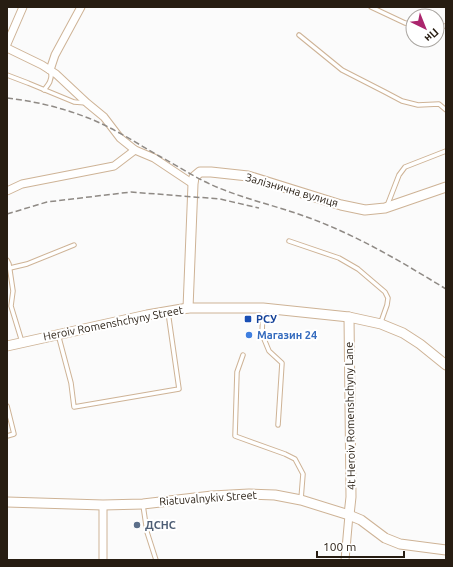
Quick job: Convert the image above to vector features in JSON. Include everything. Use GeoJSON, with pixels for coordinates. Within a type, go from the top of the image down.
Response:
{"type":"FeatureCollection","features":[{"type":"Feature","properties":{"kind":"street"},"geometry":{"type":"LineString","coordinates":[[7,44],[23,7]]}},
{"type":"Feature","properties":{"kind":"street"},"geometry":{"type":"LineString","coordinates":[[49,69],[81,7]]}},
{"type":"Feature","properties":{"kind":"street"},"geometry":{"type":"LineString","coordinates":[[7,48],[56,74],[87,104],[104,117],[120,138],[135,150],[154,158],[193,184],[188,308]]}},
{"type":"Feature","properties":{"kind":"street"},"geometry":{"type":"LineString","coordinates":[[7,191],[22,184],[114,166],[135,150]]}},
{"type":"Feature","properties":{"kind":"street","name":"Залізнична вулиця"},"geometry":{"type":"LineString","coordinates":[[193,184],[194,177],[200,172],[248,176],[341,205],[365,210],[385,208],[446,187]]}},
{"type":"Feature","properties":{"kind":"street","name":"Heroiv Romenshchyny Street"},"geometry":{"type":"LineString","coordinates":[[7,346],[58,334],[188,308],[263,308],[349,317],[381,324],[403,333],[420,344],[446,365]]}},
{"type":"Feature","properties":{"kind":"street","name":"4t Heroiv Romenshchyny Lane"},"geometry":{"type":"LineString","coordinates":[[349,317],[351,497],[349,515]]}},
{"type":"Feature","properties":{"kind":"street","name":"Riatuvalnykiv Street"},"geometry":{"type":"LineString","coordinates":[[7,502],[143,504],[212,496],[249,494],[274,495],[301,500],[349,515],[361,520],[385,538],[400,544],[446,550]]}},
{"type":"Feature","properties":{"kind":"street"},"geometry":{"type":"LineString","coordinates":[[103,504],[103,560]]}},
{"type":"Feature","properties":{"kind":"street"},"geometry":{"type":"LineString","coordinates":[[345,560],[349,515]]}},
{"type":"Feature","properties":{"kind":"lane"},"geometry":{"type":"LineString","coordinates":[[371,7],[405,23]]}},
{"type":"Feature","properties":{"kind":"lane"},"geometry":{"type":"LineString","coordinates":[[299,36],[342,70],[402,101],[418,105],[439,104],[446,110]]}},
{"type":"Feature","properties":{"kind":"lane"},"geometry":{"type":"LineString","coordinates":[[44,90],[52,78],[49,69]]}},
{"type":"Feature","properties":{"kind":"lane"},"geometry":{"type":"LineString","coordinates":[[7,75],[74,102],[87,104]]}},
{"type":"Feature","properties":{"kind":"lane"},"geometry":{"type":"LineString","coordinates":[[385,208],[399,175],[406,167],[446,151]]}},
{"type":"Feature","properties":{"kind":"lane"},"geometry":{"type":"LineString","coordinates":[[289,241],[340,258],[358,269],[385,292],[388,298],[381,324]]}},
{"type":"Feature","properties":{"kind":"lane"},"geometry":{"type":"LineString","coordinates":[[10,268],[43,258],[74,245]]}},
{"type":"Feature","properties":{"kind":"lane"},"geometry":{"type":"LineString","coordinates":[[7,260],[14,291],[9,307],[22,342]]}},
{"type":"Feature","properties":{"kind":"lane"},"geometry":{"type":"LineString","coordinates":[[263,308],[262,334],[269,352],[282,363],[278,425]]}},
{"type":"Feature","properties":{"kind":"lane"},"geometry":{"type":"LineString","coordinates":[[58,334],[71,383],[74,406],[179,389],[168,311]]}},
{"type":"Feature","properties":{"kind":"lane"},"geometry":{"type":"LineString","coordinates":[[243,355],[237,372],[235,436],[295,459],[303,474],[301,500]]}},
{"type":"Feature","properties":{"kind":"lane"},"geometry":{"type":"LineString","coordinates":[[7,406],[14,434],[7,436]]}},
{"type":"Feature","properties":{"kind":"lane"},"geometry":{"type":"LineString","coordinates":[[143,504],[146,532],[156,560]]}},
{"type":"Feature","properties":{"kind":"railway"},"geometry":{"type":"LineString","coordinates":[[7,98],[55,107],[93,120],[123,135],[205,182],[234,194],[323,223],[394,258],[446,289]]}},
{"type":"Feature","properties":{"kind":"railway"},"geometry":{"type":"LineString","coordinates":[[7,214],[47,202],[131,192],[220,199],[259,208]]}},
{"type":"Feature","properties":{"kind":"place","name":"РСУ"},"geometry":{"type":"Point","coordinates":[248,319]}},
{"type":"Feature","properties":{"kind":"place","name":"Магазин 24"},"geometry":{"type":"Point","coordinates":[249,335]}},
{"type":"Feature","properties":{"kind":"place","name":"ДСНС"},"geometry":{"type":"Point","coordinates":[137,525]}}]}
